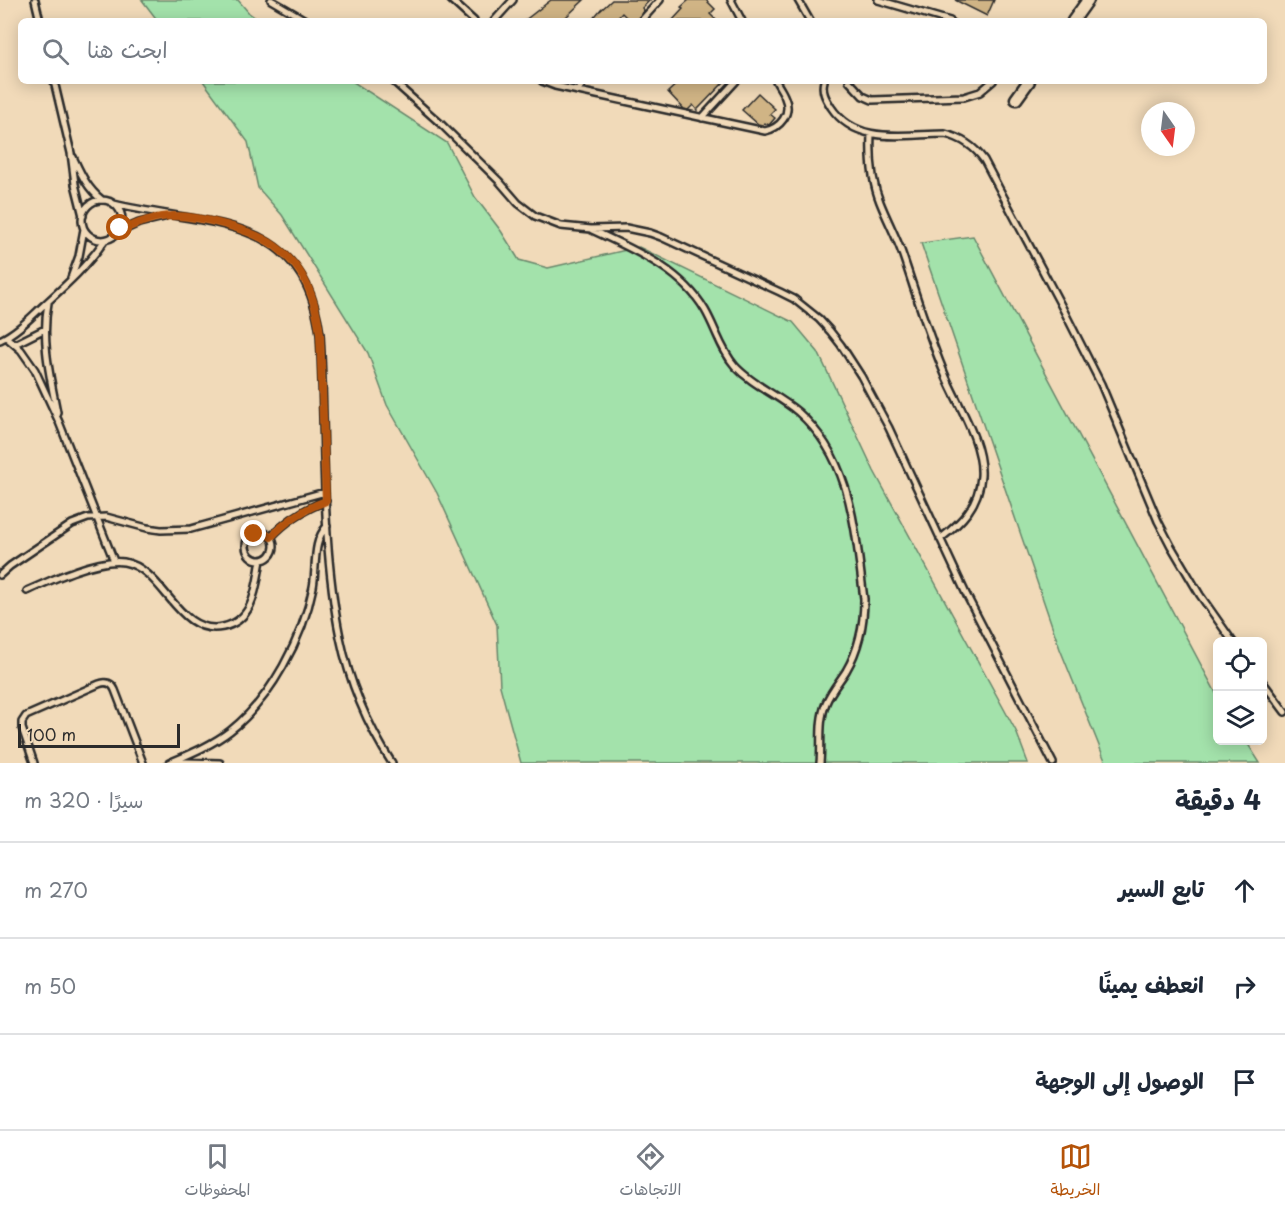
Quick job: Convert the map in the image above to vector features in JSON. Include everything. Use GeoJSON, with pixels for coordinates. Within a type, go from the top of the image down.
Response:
{"type":"FeatureCollection","features":[{"type":"Feature","properties":{"kind":"street"},"geometry":{"type":"LineString","coordinates":[[1075,18],[1088,0]]}},
{"type":"Feature","properties":{"kind":"street"},"geometry":{"type":"LineString","coordinates":[[1016,99],[1027,84]]}},
{"type":"Feature","properties":{"kind":"lane"},"geometry":{"type":"LineString","coordinates":[[35,0],[39,18]]}},
{"type":"Feature","properties":{"kind":"lane"},"geometry":{"type":"LineString","coordinates":[[271,0],[303,18]]}},
{"type":"Feature","properties":{"kind":"lane"},"geometry":{"type":"LineString","coordinates":[[451,0],[471,18]]}},
{"type":"Feature","properties":{"kind":"lane"},"geometry":{"type":"LineString","coordinates":[[497,18],[513,0]]}},
{"type":"Feature","properties":{"kind":"lane"},"geometry":{"type":"LineString","coordinates":[[644,18],[660,0]]}},
{"type":"Feature","properties":{"kind":"lane"},"geometry":{"type":"LineString","coordinates":[[730,0],[740,18]]}},
{"type":"Feature","properties":{"kind":"lane"},"geometry":{"type":"LineString","coordinates":[[798,0],[808,18]]}},
{"type":"Feature","properties":{"kind":"lane"},"geometry":{"type":"LineString","coordinates":[[878,0],[940,18]]}},
{"type":"Feature","properties":{"kind":"lane"},"geometry":{"type":"LineString","coordinates":[[55,84],[83,216]]}},
{"type":"Feature","properties":{"kind":"lane"},"geometry":{"type":"LineString","coordinates":[[396,84],[456,138],[526,210],[552,223],[591,230],[659,264],[684,284],[705,309],[722,346],[736,367],[798,412],[827,446],[851,507],[864,610],[857,646],[823,712],[820,763]]}},
{"type":"Feature","properties":{"kind":"lane"},"geometry":{"type":"LineString","coordinates":[[549,84],[765,131],[775,128],[783,121],[787,110],[786,99],[778,84]]}},
{"type":"Feature","properties":{"kind":"lane"},"geometry":{"type":"LineString","coordinates":[[576,90],[582,84]]}},
{"type":"Feature","properties":{"kind":"lane"},"geometry":{"type":"LineString","coordinates":[[702,118],[733,84]]}},
{"type":"Feature","properties":{"kind":"lane"},"geometry":{"type":"LineString","coordinates":[[824,84],[825,95],[837,115],[851,127],[880,135],[945,134],[968,143],[980,154],[1101,384],[1158,521],[1200,595],[1229,637]]}},
{"type":"Feature","properties":{"kind":"lane"},"geometry":{"type":"LineString","coordinates":[[852,84],[867,99],[877,100],[964,97],[980,92],[989,84]]}},
{"type":"Feature","properties":{"kind":"lane"},"geometry":{"type":"LineString","coordinates":[[871,134],[871,161],[880,202],[902,252],[942,368],[973,434],[980,455],[980,485],[975,503],[966,516],[940,539]]}},
{"type":"Feature","properties":{"kind":"lane"},"geometry":{"type":"LineString","coordinates":[[71,153],[85,183],[102,200]]}},
{"type":"Feature","properties":{"kind":"lane"},"geometry":{"type":"LineString","coordinates":[[105,240],[93,238],[82,222],[85,210],[95,202],[102,200],[144,211],[221,224],[273,244],[296,266],[308,285],[316,308],[320,334],[327,526],[333,598],[340,639],[347,665],[366,714],[392,763]]}},
{"type":"Feature","properties":{"kind":"lane"},"geometry":{"type":"LineString","coordinates":[[114,204],[122,221],[117,233]]}},
{"type":"Feature","properties":{"kind":"lane"},"geometry":{"type":"LineString","coordinates":[[0,340],[18,330],[70,282],[105,240],[145,221],[175,216]]}},
{"type":"Feature","properties":{"kind":"lane"},"geometry":{"type":"LineString","coordinates":[[70,282],[79,256],[84,228]]}},
{"type":"Feature","properties":{"kind":"lane"},"geometry":{"type":"LineString","coordinates":[[591,230],[626,228],[661,237],[780,292],[807,309],[830,331],[842,345],[876,402],[904,456],[940,539],[1053,763]]}},
{"type":"Feature","properties":{"kind":"lane"},"geometry":{"type":"LineString","coordinates":[[49,301],[45,329],[46,354],[59,422]]}},
{"type":"Feature","properties":{"kind":"lane"},"geometry":{"type":"LineString","coordinates":[[15,344],[45,329]]}},
{"type":"Feature","properties":{"kind":"lane"},"geometry":{"type":"LineString","coordinates":[[6,337],[31,363],[59,422],[114,561]]}},
{"type":"Feature","properties":{"kind":"lane"},"geometry":{"type":"LineString","coordinates":[[0,575],[80,520],[96,516],[115,518],[147,528],[191,529],[326,492]]}},
{"type":"Feature","properties":{"kind":"lane"},"geometry":{"type":"LineString","coordinates":[[271,537],[301,512],[326,501]]}},
{"type":"Feature","properties":{"kind":"lane"},"geometry":{"type":"LineString","coordinates":[[169,763],[230,731],[251,711],[269,688],[290,653],[302,626],[313,587],[317,543],[327,526]]}},
{"type":"Feature","properties":{"kind":"lane"},"geometry":{"type":"LineString","coordinates":[[254,534],[267,534],[271,537],[274,550],[269,557],[261,560],[252,558],[246,546],[254,534]]}},
{"type":"Feature","properties":{"kind":"lane"},"geometry":{"type":"LineString","coordinates":[[27,591],[75,572],[114,561],[130,563],[148,574],[187,617],[199,625],[213,628],[227,626],[245,614],[252,602],[261,560]]}},
{"type":"Feature","properties":{"kind":"lane"},"geometry":{"type":"LineString","coordinates":[[34,763],[22,728],[22,722],[26,716],[105,682],[116,690],[143,763]]}},
{"type":"Feature","properties":{"kind":"lane"},"geometry":{"type":"LineString","coordinates":[[1267,687],[1285,712]]}},
{"type":"Feature","properties":{"kind":"lane"},"geometry":{"type":"LineString","coordinates":[[169,763],[220,763]]}},
{"type":"Feature","properties":{"kind":"green space"},"geometry":{"type":"Polygon","coordinates":[[[142,0],[238,0],[256,18],[156,18],[142,0]]]}},
{"type":"Feature","properties":{"kind":"green space"},"geometry":{"type":"Polygon","coordinates":[[[205,84],[357,84],[447,143],[475,197],[501,231],[519,260],[548,268],[639,247],[793,322],[818,352],[874,471],[1016,731],[1028,763],[521,763],[500,686],[497,625],[437,493],[387,405],[368,353],[282,215],[258,188],[248,142],[205,84]]]}},
{"type":"Feature","properties":{"kind":"green space"},"geometry":{"type":"Polygon","coordinates":[[[973,236],[1213,687],[1213,745],[1249,745],[1260,763],[1106,763],[1060,649],[921,243],[973,236]]]}},
{"type":"Feature","properties":{"kind":"building"},"geometry":{"type":"Polygon","coordinates":[[[551,0],[584,0],[567,18],[528,18],[551,0]]]}},
{"type":"Feature","properties":{"kind":"building"},"geometry":{"type":"Polygon","coordinates":[[[612,0],[650,0],[642,8],[644,10],[638,18],[627,18],[622,13],[618,18],[594,18],[612,0]]]}},
{"type":"Feature","properties":{"kind":"building"},"geometry":{"type":"Polygon","coordinates":[[[689,0],[706,0],[715,9],[710,14],[714,18],[675,18],[683,9],[681,7],[689,0]]]}},
{"type":"Feature","properties":{"kind":"building"},"geometry":{"type":"Polygon","coordinates":[[[955,0],[994,0],[987,16],[955,0]]]}},
{"type":"Feature","properties":{"kind":"building"},"geometry":{"type":"Polygon","coordinates":[[[677,84],[722,84],[697,110],[693,105],[688,110],[684,109],[668,92],[677,84]]]}},
{"type":"Feature","properties":{"kind":"building"},"geometry":{"type":"Polygon","coordinates":[[[758,93],[775,109],[770,114],[775,118],[769,125],[758,124],[742,110],[758,93]]]}},
{"type":"Feature","properties":{"kind":"route"},"geometry":{"type":"LineString","coordinates":[[120,228],[117,233],[150,219],[175,216],[206,220],[239,229],[273,244],[296,266],[308,285],[316,308],[320,334],[326,501],[290,519],[271,537],[263,533],[254,534]]}}]}
